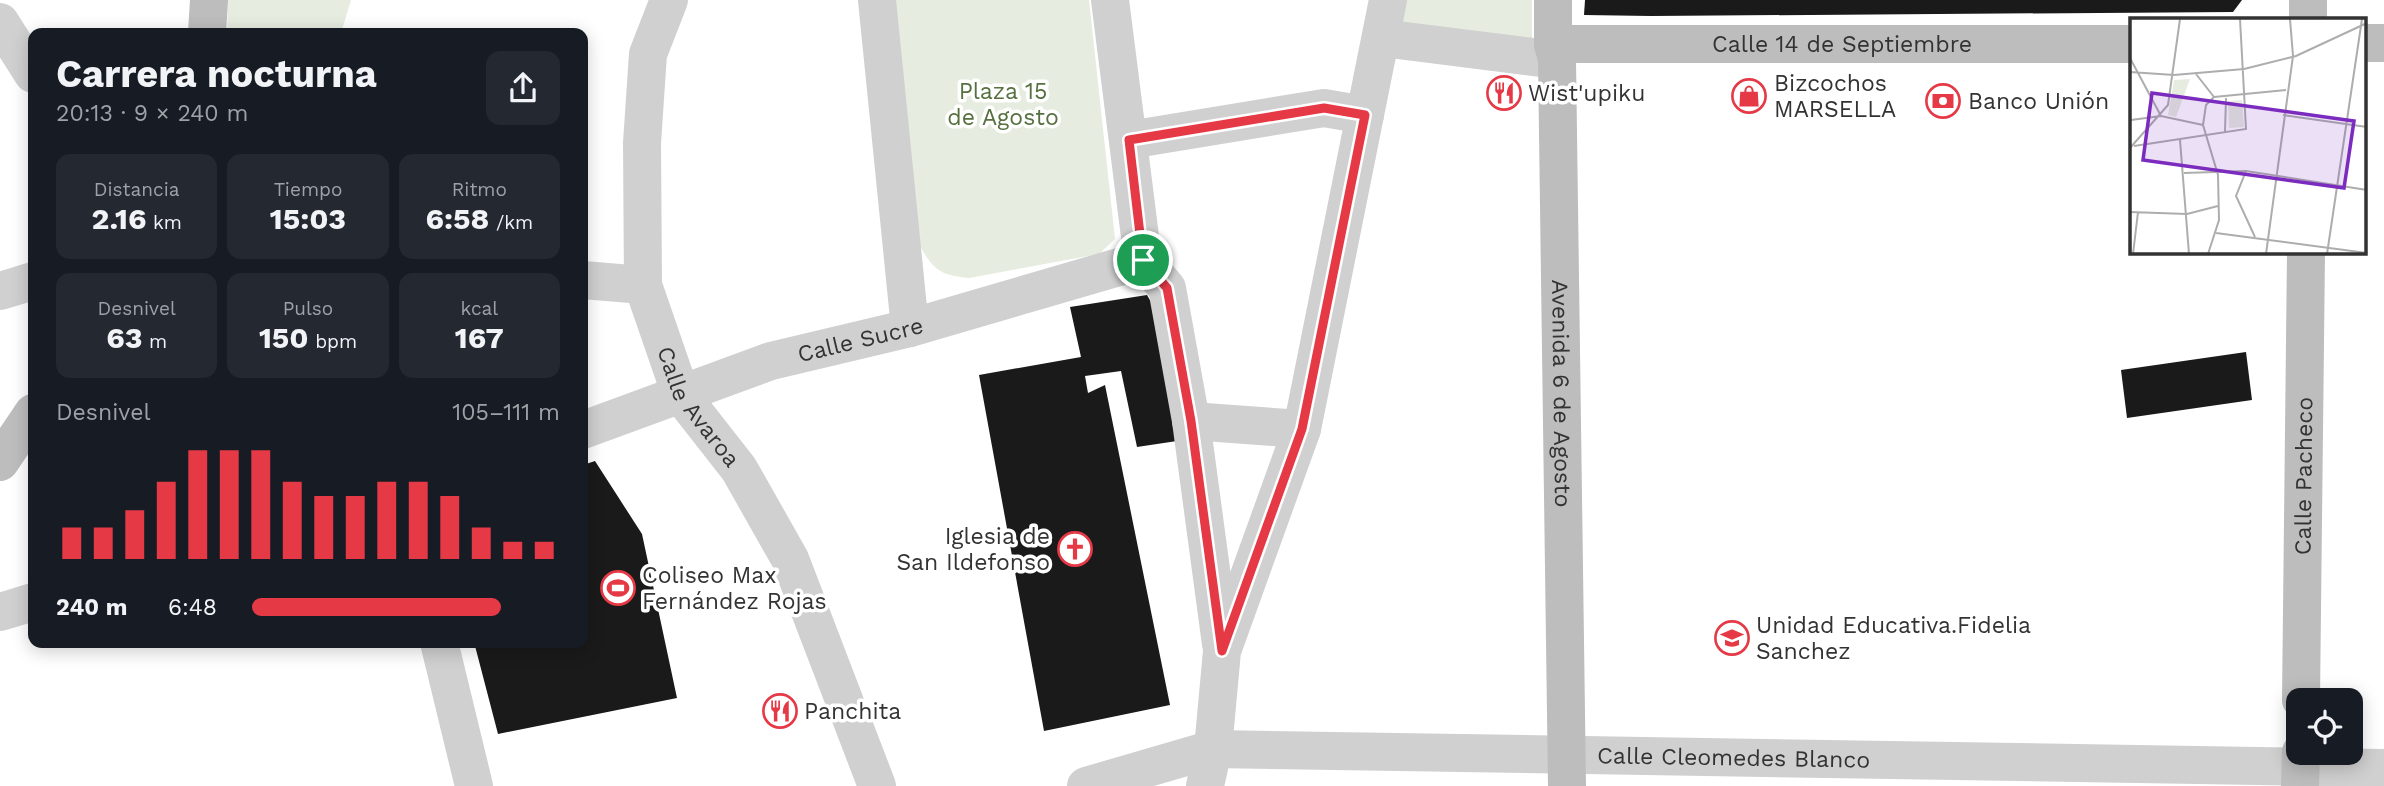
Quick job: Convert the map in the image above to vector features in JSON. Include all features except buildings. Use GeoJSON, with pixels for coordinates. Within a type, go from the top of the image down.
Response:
{"type":"FeatureCollection","features":[{"type":"Feature","properties":{"kind":"main road"},"geometry":{"type":"LineString","coordinates":[[207,28],[209,0]]}},
{"type":"Feature","properties":{"kind":"main road","name":"Avenida 6 de Agosto"},"geometry":{"type":"LineString","coordinates":[[1553,0],[1567,771]]}},
{"type":"Feature","properties":{"kind":"main road"},"geometry":{"type":"LineString","coordinates":[[2308,0],[2308,18]]}},
{"type":"Feature","properties":{"kind":"main road"},"geometry":{"type":"LineString","coordinates":[[2366,43],[2384,43]]}},
{"type":"Feature","properties":{"kind":"main road","name":"Calle 14 de Septiembre"},"geometry":{"type":"LineString","coordinates":[[1555,52],[2130,44]]}},
{"type":"Feature","properties":{"kind":"main road","name":"Calle Pacheco"},"geometry":{"type":"LineString","coordinates":[[2301,688],[2306,254]]}},
{"type":"Feature","properties":{"kind":"main road"},"geometry":{"type":"LineString","coordinates":[[0,462],[28,420]]}},
{"type":"Feature","properties":{"kind":"street","name":"Calle Avaroa"},"geometry":{"type":"LineString","coordinates":[[669,0],[648,54],[642,143],[643,285],[681,395],[739,469],[790,559],[877,786]]}},
{"type":"Feature","properties":{"kind":"street"},"geometry":{"type":"LineString","coordinates":[[877,0],[910,328]]}},
{"type":"Feature","properties":{"kind":"street"},"geometry":{"type":"LineString","coordinates":[[1110,0],[1143,260],[1167,288],[1191,421],[1222,651],[1213,749],[1205,786]]}},
{"type":"Feature","properties":{"kind":"street"},"geometry":{"type":"LineString","coordinates":[[1222,651],[1302,429],[1388,0]]}},
{"type":"Feature","properties":{"kind":"street"},"geometry":{"type":"LineString","coordinates":[[0,22],[28,66]]}},
{"type":"Feature","properties":{"kind":"street"},"geometry":{"type":"LineString","coordinates":[[1382,37],[1555,52]]}},
{"type":"Feature","properties":{"kind":"street"},"geometry":{"type":"LineString","coordinates":[[1129,140],[1324,108],[1365,115]]}},
{"type":"Feature","properties":{"kind":"street","name":"Calle Sucre"},"geometry":{"type":"LineString","coordinates":[[588,428],[771,361],[910,328],[1143,260]]}},
{"type":"Feature","properties":{"kind":"street"},"geometry":{"type":"LineString","coordinates":[[588,280],[643,285]]}},
{"type":"Feature","properties":{"kind":"street"},"geometry":{"type":"LineString","coordinates":[[0,291],[28,283]]}},
{"type":"Feature","properties":{"kind":"street"},"geometry":{"type":"LineString","coordinates":[[1191,421],[1302,429]]}},
{"type":"Feature","properties":{"kind":"street"},"geometry":{"type":"LineString","coordinates":[[0,612],[28,604]]}},
{"type":"Feature","properties":{"kind":"street"},"geometry":{"type":"LineString","coordinates":[[440,648],[474,786]]}},
{"type":"Feature","properties":{"kind":"street","name":"Calle Cleomedes Blanco"},"geometry":{"type":"LineString","coordinates":[[1086,786],[1213,749],[1567,771],[2384,768]]}},
{"type":"Feature","properties":{"kind":"green space"},"geometry":{"type":"Polygon","coordinates":[[[228,0],[351,0],[343,28],[227,28],[228,0]]]}},
{"type":"Feature","properties":{"kind":"green space","name":"Plaza 15 de Agosto"},"geometry":{"type":"Polygon","coordinates":[[[891,0],[1089,0],[1115,239],[1099,254],[969,278],[945,273],[934,266],[920,246],[891,0]]]}},
{"type":"Feature","properties":{"kind":"green space"},"geometry":{"type":"Polygon","coordinates":[[[1400,0],[1532,0],[1532,50],[1394,33],[1400,0]]]}},
{"type":"Feature","properties":{"kind":"place","name":"Wist'upiku"},"geometry":{"type":"Point","coordinates":[1504,93]}},
{"type":"Feature","properties":{"kind":"place","name":"Bizcochos MARSELLA"},"geometry":{"type":"Point","coordinates":[1749,96]}},
{"type":"Feature","properties":{"kind":"place","name":"Banco Unión"},"geometry":{"type":"Point","coordinates":[1943,101]}},
{"type":"Feature","properties":{"kind":"place","name":"Iglesia de San Ildefonso"},"geometry":{"type":"Point","coordinates":[1075,549]}},
{"type":"Feature","properties":{"kind":"place","name":"Coliseo Max Fernández Rojas"},"geometry":{"type":"Point","coordinates":[618,588]}},
{"type":"Feature","properties":{"kind":"place","name":"Unidad Educativa.Fidelia Sanchez"},"geometry":{"type":"Point","coordinates":[1732,638]}},
{"type":"Feature","properties":{"kind":"place","name":"Panchita"},"geometry":{"type":"Point","coordinates":[780,711]}},
{"type":"Feature","properties":{"kind":"route"},"geometry":{"type":"LineString","coordinates":[[1324,108],[1365,115],[1302,429],[1222,651],[1191,421],[1167,288],[1143,260],[1129,140],[1324,108]]}}]}
